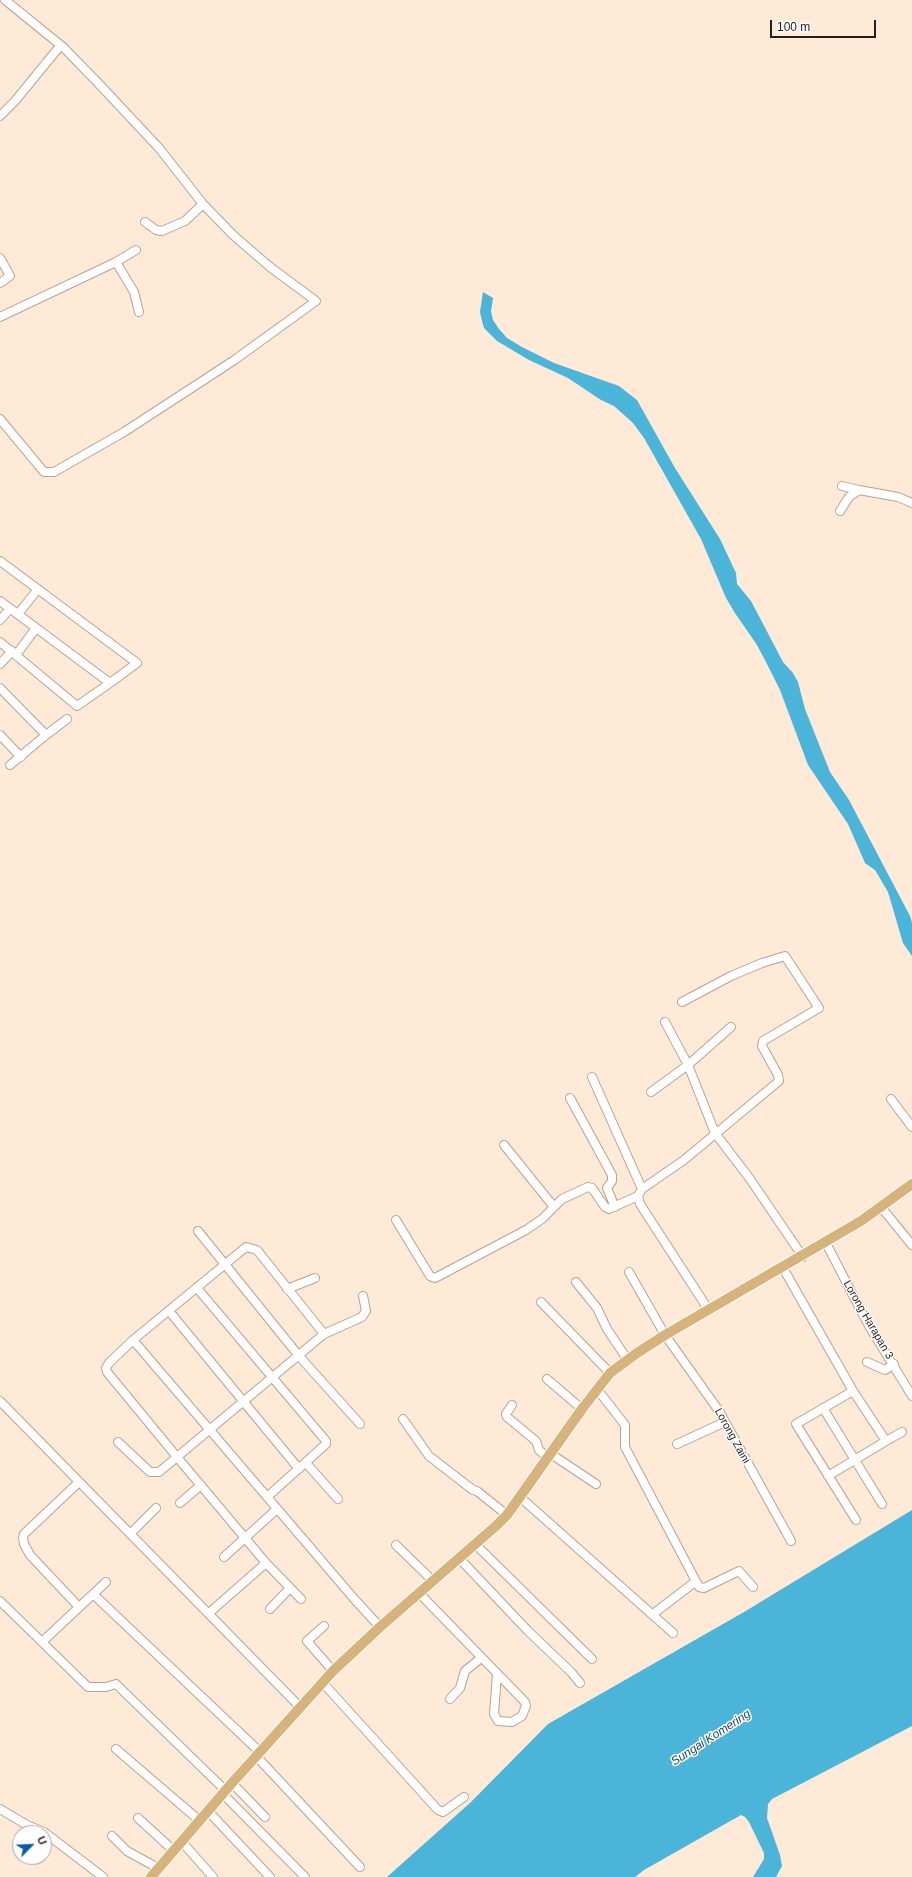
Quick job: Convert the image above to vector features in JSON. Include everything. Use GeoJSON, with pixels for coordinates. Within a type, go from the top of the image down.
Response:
{"type":"FeatureCollection","features":[{"type":"Feature","properties":{"kind":"main road"},"geometry":{"type":"LineString","coordinates":[[152,1877],[158,1868],[227,1789],[333,1671],[380,1627],[507,1515],[582,1409],[610,1373],[628,1359],[708,1309],[826,1243],[882,1207],[912,1184]]}},
{"type":"Feature","properties":{"kind":"street"},"geometry":{"type":"LineString","coordinates":[[0,418],[44,472],[54,472],[124,432],[249,350],[316,301],[247,248],[203,204],[148,137],[99,84],[60,46],[5,0]]}},
{"type":"Feature","properties":{"kind":"street"},"geometry":{"type":"LineString","coordinates":[[0,116],[15,101],[60,46]]}},
{"type":"Feature","properties":{"kind":"street"},"geometry":{"type":"LineString","coordinates":[[145,222],[156,230],[162,231],[184,221],[203,204]]}},
{"type":"Feature","properties":{"kind":"street"},"geometry":{"type":"LineString","coordinates":[[0,317],[116,262],[136,250]]}},
{"type":"Feature","properties":{"kind":"street"},"geometry":{"type":"LineString","coordinates":[[0,258],[10,276],[0,283]]}},
{"type":"Feature","properties":{"kind":"street"},"geometry":{"type":"LineString","coordinates":[[116,262],[134,292],[139,312]]}},
{"type":"Feature","properties":{"kind":"street"},"geometry":{"type":"LineString","coordinates":[[842,486],[898,497],[912,503]]}},
{"type":"Feature","properties":{"kind":"street"},"geometry":{"type":"LineString","coordinates":[[840,511],[849,497],[859,490]]}},
{"type":"Feature","properties":{"kind":"street"},"geometry":{"type":"LineString","coordinates":[[0,561],[137,663],[77,706],[0,642]]}},
{"type":"Feature","properties":{"kind":"street"},"geometry":{"type":"LineString","coordinates":[[18,614],[38,589]]}},
{"type":"Feature","properties":{"kind":"street"},"geometry":{"type":"LineString","coordinates":[[0,601],[110,683]]}},
{"type":"Feature","properties":{"kind":"street"},"geometry":{"type":"LineString","coordinates":[[0,620],[10,609]]}},
{"type":"Feature","properties":{"kind":"street"},"geometry":{"type":"LineString","coordinates":[[0,664],[14,653],[36,628]]}},
{"type":"Feature","properties":{"kind":"street"},"geometry":{"type":"LineString","coordinates":[[0,688],[46,735]]}},
{"type":"Feature","properties":{"kind":"street"},"geometry":{"type":"LineString","coordinates":[[10,765],[67,719]]}},
{"type":"Feature","properties":{"kind":"street"},"geometry":{"type":"LineString","coordinates":[[0,735],[21,757]]}},
{"type":"Feature","properties":{"kind":"street"},"geometry":{"type":"LineString","coordinates":[[396,1220],[430,1276],[435,1278],[526,1230],[542,1219],[564,1198],[590,1187],[606,1209],[615,1207],[638,1196],[642,1189],[678,1165],[779,1080],[778,1075],[762,1046],[763,1041],[819,1008],[785,956],[762,963],[731,976],[682,1002]]}},
{"type":"Feature","properties":{"kind":"street"},"geometry":{"type":"LineString","coordinates":[[665,1022],[688,1065],[715,1133],[750,1179],[803,1256]]}},
{"type":"Feature","properties":{"kind":"street"},"geometry":{"type":"LineString","coordinates":[[651,1092],[688,1065],[731,1027]]}},
{"type":"Feature","properties":{"kind":"street"},"geometry":{"type":"LineString","coordinates":[[592,1077],[642,1189]]}},
{"type":"Feature","properties":{"kind":"street"},"geometry":{"type":"LineString","coordinates":[[570,1098],[612,1175],[612,1181],[607,1188],[615,1207]]}},
{"type":"Feature","properties":{"kind":"street"},"geometry":{"type":"LineString","coordinates":[[891,1099],[912,1128]]}},
{"type":"Feature","properties":{"kind":"street"},"geometry":{"type":"LineString","coordinates":[[504,1145],[554,1206]]}},
{"type":"Feature","properties":{"kind":"street"},"geometry":{"type":"LineString","coordinates":[[638,1196],[640,1204],[708,1309]]}},
{"type":"Feature","properties":{"kind":"street"},"geometry":{"type":"LineString","coordinates":[[882,1207],[912,1245]]}},
{"type":"Feature","properties":{"kind":"street"},"geometry":{"type":"LineString","coordinates":[[198,1231],[224,1266],[299,1356],[360,1424]]}},
{"type":"Feature","properties":{"kind":"street","name":"Lorong Harapan 3"},"geometry":{"type":"LineString","coordinates":[[826,1243],[869,1326],[894,1364],[912,1396]]}},
{"type":"Feature","properties":{"kind":"street"},"geometry":{"type":"LineString","coordinates":[[302,1599],[266,1563],[107,1372],[106,1366],[133,1340],[246,1247],[252,1247],[256,1250],[324,1334]]}},
{"type":"Feature","properties":{"kind":"street"},"geometry":{"type":"LineString","coordinates":[[782,1268],[853,1391],[886,1442]]}},
{"type":"Feature","properties":{"kind":"street","name":"Lorong Zaini"},"geometry":{"type":"LineString","coordinates":[[629,1272],[665,1335],[714,1403],[791,1541]]}},
{"type":"Feature","properties":{"kind":"street"},"geometry":{"type":"LineString","coordinates":[[287,1289],[315,1278]]}},
{"type":"Feature","properties":{"kind":"street"},"geometry":{"type":"LineString","coordinates":[[576,1282],[597,1308],[606,1326],[628,1359]]}},
{"type":"Feature","properties":{"kind":"street"},"geometry":{"type":"LineString","coordinates":[[197,1288],[326,1441],[326,1444],[306,1463],[267,1497]]}},
{"type":"Feature","properties":{"kind":"street"},"geometry":{"type":"LineString","coordinates":[[118,1442],[152,1473],[159,1472],[324,1334],[362,1317],[366,1311],[363,1296]]}},
{"type":"Feature","properties":{"kind":"street"},"geometry":{"type":"LineString","coordinates":[[541,1302],[610,1373]]}},
{"type":"Feature","properties":{"kind":"street"},"geometry":{"type":"LineString","coordinates":[[168,1312],[299,1469]]}},
{"type":"Feature","properties":{"kind":"street"},"geometry":{"type":"LineString","coordinates":[[133,1340],[380,1627]]}},
{"type":"Feature","properties":{"kind":"street"},"geometry":{"type":"LineString","coordinates":[[867,1362],[885,1370],[894,1364]]}},
{"type":"Feature","properties":{"kind":"street"},"geometry":{"type":"LineString","coordinates":[[547,1380],[582,1409]]}},
{"type":"Feature","properties":{"kind":"street"},"geometry":{"type":"LineString","coordinates":[[597,1389],[625,1425],[625,1447],[699,1588],[703,1588],[739,1571],[753,1587]]}},
{"type":"Feature","properties":{"kind":"street"},"geometry":{"type":"LineString","coordinates":[[853,1391],[796,1424],[856,1520]]}},
{"type":"Feature","properties":{"kind":"street"},"geometry":{"type":"LineString","coordinates":[[0,1401],[300,1707]]}},
{"type":"Feature","properties":{"kind":"street"},"geometry":{"type":"LineString","coordinates":[[512,1405],[506,1414],[507,1417],[536,1441],[539,1450],[596,1484]]}},
{"type":"Feature","properties":{"kind":"street"},"geometry":{"type":"LineString","coordinates":[[823,1408],[856,1459],[882,1504]]}},
{"type":"Feature","properties":{"kind":"street"},"geometry":{"type":"LineString","coordinates":[[403,1419],[429,1456],[507,1515]]}},
{"type":"Feature","properties":{"kind":"street"},"geometry":{"type":"LineString","coordinates":[[677,1444],[725,1422]]}},
{"type":"Feature","properties":{"kind":"street"},"geometry":{"type":"LineString","coordinates":[[828,1476],[902,1432]]}},
{"type":"Feature","properties":{"kind":"street"},"geometry":{"type":"LineString","coordinates":[[306,1463],[338,1499]]}},
{"type":"Feature","properties":{"kind":"street"},"geometry":{"type":"LineString","coordinates":[[79,1482],[24,1534],[23,1538],[24,1544],[30,1555],[79,1607]]}},
{"type":"Feature","properties":{"kind":"street"},"geometry":{"type":"LineString","coordinates":[[180,1503],[201,1485]]}},
{"type":"Feature","properties":{"kind":"street"},"geometry":{"type":"LineString","coordinates":[[520,1497],[673,1633]]}},
{"type":"Feature","properties":{"kind":"street"},"geometry":{"type":"LineString","coordinates":[[130,1534],[156,1508]]}},
{"type":"Feature","properties":{"kind":"street"},"geometry":{"type":"LineString","coordinates":[[224,1557],[277,1509]]}},
{"type":"Feature","properties":{"kind":"street"},"geometry":{"type":"LineString","coordinates":[[475,1544],[592,1659]]}},
{"type":"Feature","properties":{"kind":"street"},"geometry":{"type":"LineString","coordinates":[[396,1545],[433,1581]]}},
{"type":"Feature","properties":{"kind":"street"},"geometry":{"type":"LineString","coordinates":[[459,1558],[580,1683]]}},
{"type":"Feature","properties":{"kind":"street"},"geometry":{"type":"LineString","coordinates":[[208,1613],[266,1563]]}},
{"type":"Feature","properties":{"kind":"street"},"geometry":{"type":"LineString","coordinates":[[42,1642],[106,1582]]}},
{"type":"Feature","properties":{"kind":"street"},"geometry":{"type":"LineString","coordinates":[[653,1614],[695,1582]]}},
{"type":"Feature","properties":{"kind":"street"},"geometry":{"type":"LineString","coordinates":[[270,1609],[290,1588]]}},
{"type":"Feature","properties":{"kind":"street"},"geometry":{"type":"LineString","coordinates":[[419,1593],[526,1704],[525,1712],[522,1716],[512,1722],[498,1721],[494,1714],[497,1674]]}},
{"type":"Feature","properties":{"kind":"street"},"geometry":{"type":"LineString","coordinates":[[93,1594],[259,1755],[360,1867]]}},
{"type":"Feature","properties":{"kind":"street"},"geometry":{"type":"LineString","coordinates":[[0,1601],[88,1687],[106,1687],[116,1684],[227,1789],[305,1877]]}},
{"type":"Feature","properties":{"kind":"street"},"geometry":{"type":"LineString","coordinates":[[324,1626],[307,1641],[333,1671]]}},
{"type":"Feature","properties":{"kind":"street"},"geometry":{"type":"LineString","coordinates":[[450,1699],[460,1688],[465,1671],[482,1658]]}},
{"type":"Feature","properties":{"kind":"street"},"geometry":{"type":"LineString","coordinates":[[323,1683],[438,1810],[443,1812],[464,1797]]}},
{"type":"Feature","properties":{"kind":"street"},"geometry":{"type":"LineString","coordinates":[[116,1749],[200,1821]]}},
{"type":"Feature","properties":{"kind":"street"},"geometry":{"type":"LineString","coordinates":[[227,1789],[265,1816]]}},
{"type":"Feature","properties":{"kind":"street"},"geometry":{"type":"LineString","coordinates":[[0,1809],[27,1826],[44,1832],[103,1877]]}},
{"type":"Feature","properties":{"kind":"street"},"geometry":{"type":"LineString","coordinates":[[208,1811],[270,1877]]}},
{"type":"Feature","properties":{"kind":"street"},"geometry":{"type":"LineString","coordinates":[[138,1818],[174,1851]]}},
{"type":"Feature","properties":{"kind":"street"},"geometry":{"type":"LineString","coordinates":[[112,1836],[127,1851],[158,1868]]}},
{"type":"Feature","properties":{"kind":"street"},"geometry":{"type":"LineString","coordinates":[[182,1842],[213,1877]]}},
{"type":"Feature","properties":{"kind":"water"},"geometry":{"type":"Polygon","coordinates":[[[483,292],[493,298],[491,311],[493,320],[507,338],[554,363],[619,386],[637,400],[675,468],[720,539],[736,573],[737,584],[751,601],[783,662],[793,673],[798,682],[805,709],[830,772],[849,800],[910,916],[912,923],[912,956],[903,943],[888,892],[875,870],[865,863],[848,824],[808,765],[780,690],[769,668],[757,645],[726,598],[701,539],[644,438],[633,423],[614,406],[601,400],[568,378],[529,360],[497,341],[484,328],[482,321],[480,312],[483,292]]]}},
{"type":"Feature","properties":{"kind":"water","name":"Sungai Komering"},"geometry":{"type":"Polygon","coordinates":[[[912,1510],[912,1726],[772,1799],[768,1804],[767,1818],[780,1855],[782,1866],[776,1877],[753,1877],[764,1859],[764,1853],[749,1822],[741,1815],[644,1870],[635,1877],[387,1877],[471,1802],[548,1724],[744,1612],[912,1510]]]}}]}
